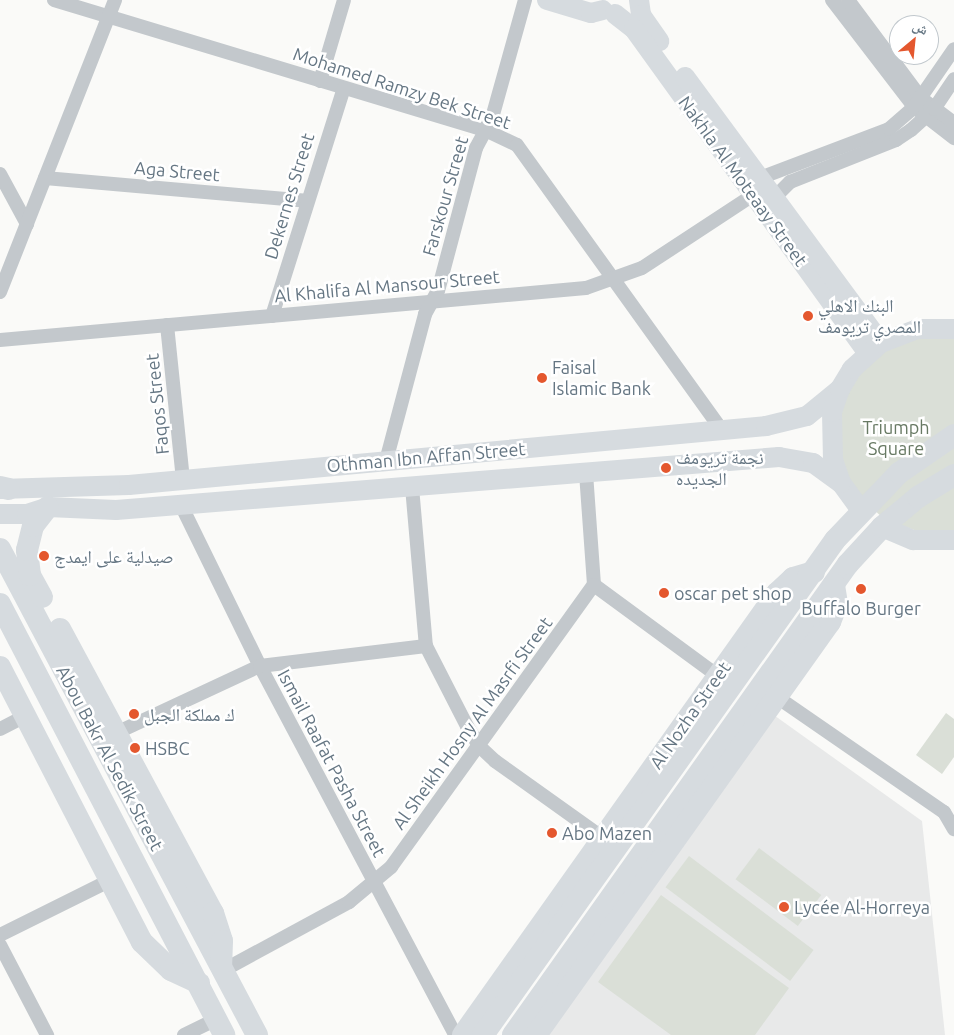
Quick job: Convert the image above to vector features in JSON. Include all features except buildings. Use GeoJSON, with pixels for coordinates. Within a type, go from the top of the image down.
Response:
{"type":"FeatureCollection","features":[{"type":"Feature","properties":{"kind":"main road"},"geometry":{"type":"LineString","coordinates":[[547,0],[591,13],[605,8],[627,12],[638,0]]}},
{"type":"Feature","properties":{"kind":"main road","name":"Nakhla Al Moteaay Street"},"geometry":{"type":"LineString","coordinates":[[638,0],[640,26]]}},
{"type":"Feature","properties":{"kind":"main road","name":"Nakhla Al Moteaay Street"},"geometry":{"type":"LineString","coordinates":[[605,8],[640,26],[874,348]]}},
{"type":"Feature","properties":{"kind":"main road","name":"Nakhla Al Moteaay Street"},"geometry":{"type":"LineString","coordinates":[[757,186],[774,198],[874,348]]}},
{"type":"Feature","properties":{"kind":"main road"},"geometry":{"type":"LineString","coordinates":[[860,509],[841,483],[830,436],[840,389],[874,348],[917,329],[954,329]]}},
{"type":"Feature","properties":{"kind":"main road","name":"Othman Ibn Affan Street"},"geometry":{"type":"LineString","coordinates":[[3,488],[183,480],[727,430],[800,419],[824,404],[840,389]]}},
{"type":"Feature","properties":{"kind":"main road"},"geometry":{"type":"LineString","coordinates":[[727,430],[742,436],[778,438],[783,447],[779,457]]}},
{"type":"Feature","properties":{"kind":"main road"},"geometry":{"type":"LineString","coordinates":[[483,1035],[860,509],[899,473],[954,435]]}},
{"type":"Feature","properties":{"kind":"main road","name":"Othman Ibn Affan Street"},"geometry":{"type":"LineString","coordinates":[[0,514],[27,514],[48,507],[116,510],[779,457],[813,463],[841,483]]}},
{"type":"Feature","properties":{"kind":"main road"},"geometry":{"type":"LineString","coordinates":[[513,1035],[834,584],[882,527],[918,497],[954,475]]}},
{"type":"Feature","properties":{"kind":"main road","name":"Abou Bakr Al Sedik Street"},"geometry":{"type":"LineString","coordinates":[[48,507],[33,526],[28,542],[30,575],[216,919],[223,949],[221,969]]}},
{"type":"Feature","properties":{"kind":"main road"},"geometry":{"type":"LineString","coordinates":[[882,527],[913,540],[954,540]]}},
{"type":"Feature","properties":{"kind":"main road","name":"Abou Bakr Al Sedik Street"},"geometry":{"type":"LineString","coordinates":[[0,549],[257,1035]]}},
{"type":"Feature","properties":{"kind":"main road"},"geometry":{"type":"LineString","coordinates":[[0,558],[17,563],[30,575]]}},
{"type":"Feature","properties":{"kind":"main road","name":"Al Nozha Street"},"geometry":{"type":"LineString","coordinates":[[463,1035],[784,584],[814,572]]}},
{"type":"Feature","properties":{"kind":"main road"},"geometry":{"type":"LineString","coordinates":[[536,1035],[835,614],[834,584]]}},
{"type":"Feature","properties":{"kind":"main road","name":"Abou Bakr Al Sedik Street"},"geometry":{"type":"LineString","coordinates":[[0,604],[168,922],[220,1027]]}},
{"type":"Feature","properties":{"kind":"main road"},"geometry":{"type":"LineString","coordinates":[[0,666],[147,949],[171,970],[199,983]]}},
{"type":"Feature","properties":{"kind":"street","name":"Mohamed Ramzy Bek Street"},"geometry":{"type":"LineString","coordinates":[[54,0],[108,18],[485,130],[517,145],[530,158],[727,430]]}},
{"type":"Feature","properties":{"kind":"street"},"geometry":{"type":"LineString","coordinates":[[0,292],[115,0]]}},
{"type":"Feature","properties":{"kind":"street"},"geometry":{"type":"LineString","coordinates":[[320,81],[344,0]]}},
{"type":"Feature","properties":{"kind":"street","name":"Farskour Street"},"geometry":{"type":"LineString","coordinates":[[386,461],[425,314],[432,301],[476,148],[485,130],[525,0]]}},
{"type":"Feature","properties":{"kind":"street"},"geometry":{"type":"LineString","coordinates":[[832,0],[918,103],[954,138]]}},
{"type":"Feature","properties":{"kind":"street"},"geometry":{"type":"LineString","coordinates":[[848,0],[918,103]]}},
{"type":"Feature","properties":{"kind":"street","name":"Al Khalifa Al Mansour Street"},"geometry":{"type":"LineString","coordinates":[[0,340],[586,288],[617,279],[642,268],[757,186],[889,129],[918,103],[954,49]]}},
{"type":"Feature","properties":{"kind":"street"},"geometry":{"type":"LineString","coordinates":[[774,198],[790,182],[896,140],[930,114],[954,79]]}},
{"type":"Feature","properties":{"kind":"street","name":"Dekernes Street"},"geometry":{"type":"LineString","coordinates":[[272,316],[306,201],[344,88]]}},
{"type":"Feature","properties":{"kind":"street"},"geometry":{"type":"LineString","coordinates":[[930,114],[954,123]]}},
{"type":"Feature","properties":{"kind":"street"},"geometry":{"type":"LineString","coordinates":[[0,174],[27,224]]}},
{"type":"Feature","properties":{"kind":"street","name":"Aga Street"},"geometry":{"type":"LineString","coordinates":[[45,178],[306,201]]}},
{"type":"Feature","properties":{"kind":"street","name":"Faqos Street"},"geometry":{"type":"LineString","coordinates":[[168,325],[183,480]]}},
{"type":"Feature","properties":{"kind":"street"},"geometry":{"type":"LineString","coordinates":[[586,473],[594,585],[718,676]]}},
{"type":"Feature","properties":{"kind":"street"},"geometry":{"type":"LineString","coordinates":[[412,487],[426,646],[479,746],[603,838]]}},
{"type":"Feature","properties":{"kind":"street","name":"Ismail Raafat Pasha Street"},"geometry":{"type":"LineString","coordinates":[[181,505],[260,666],[455,1035]]}},
{"type":"Feature","properties":{"kind":"street","name":"Al Sheikh Hosny Al Masrfi Street"},"geometry":{"type":"LineString","coordinates":[[221,969],[350,902],[374,884],[392,867],[594,585]]}},
{"type":"Feature","properties":{"kind":"street"},"geometry":{"type":"LineString","coordinates":[[116,732],[260,666],[426,646]]}},
{"type":"Feature","properties":{"kind":"street"},"geometry":{"type":"LineString","coordinates":[[777,697],[952,821]]}},
{"type":"Feature","properties":{"kind":"street"},"geometry":{"type":"LineString","coordinates":[[0,729],[26,716]]}},
{"type":"Feature","properties":{"kind":"street"},"geometry":{"type":"LineString","coordinates":[[0,935],[111,880]]}},
{"type":"Feature","properties":{"kind":"street"},"geometry":{"type":"LineString","coordinates":[[0,945],[47,1035]]}},
{"type":"Feature","properties":{"kind":"street"},"geometry":{"type":"LineString","coordinates":[[184,1035],[220,1027]]}},
{"type":"Feature","properties":{"kind":"shaded area","name":"Lycée Al-Horreya"},"geometry":{"type":"Polygon","coordinates":[[[771,713],[922,821],[945,1035],[547,1035],[771,713]]]}},
{"type":"Feature","properties":{"kind":"green space","name":"Triumph Square"},"geometry":{"type":"Polygon","coordinates":[[[941,336],[954,338],[954,532],[917,531],[884,519],[858,495],[842,464],[840,412],[854,380],[877,355],[908,340],[941,336]]]}},
{"type":"Feature","properties":{"kind":"green space"},"geometry":{"type":"Polygon","coordinates":[[[946,713],[954,719],[954,757],[942,774],[916,755],[946,713]]]}},
{"type":"Feature","properties":{"kind":"green space"},"geometry":{"type":"Polygon","coordinates":[[[759,848],[821,895],[798,926],[736,879],[759,848]]]}},
{"type":"Feature","properties":{"kind":"green space"},"geometry":{"type":"Polygon","coordinates":[[[689,856],[814,950],[790,981],[666,887],[689,856]]]}},
{"type":"Feature","properties":{"kind":"green space"},"geometry":{"type":"Polygon","coordinates":[[[661,895],[789,988],[755,1035],[671,1035],[598,982],[661,895]]]}},
{"type":"Feature","properties":{"kind":"place","name":"البنك الاهلي المصري تريومف"},"geometry":{"type":"Point","coordinates":[808,316]}},
{"type":"Feature","properties":{"kind":"place","name":"Faisal Islamic Bank"},"geometry":{"type":"Point","coordinates":[542,378]}},
{"type":"Feature","properties":{"kind":"place","name":"نجمة تريومف الجديده"},"geometry":{"type":"Point","coordinates":[666,468]}},
{"type":"Feature","properties":{"kind":"place","name":"صيدلية على ايمدج"},"geometry":{"type":"Point","coordinates":[44,556]}},
{"type":"Feature","properties":{"kind":"place","name":"Buffalo Burger"},"geometry":{"type":"Point","coordinates":[861,589]}},
{"type":"Feature","properties":{"kind":"place","name":"oscar pet shop"},"geometry":{"type":"Point","coordinates":[664,593]}},
{"type":"Feature","properties":{"kind":"place","name":"ك مملكة الجبل"},"geometry":{"type":"Point","coordinates":[134,714]}},
{"type":"Feature","properties":{"kind":"place","name":"HSBC"},"geometry":{"type":"Point","coordinates":[135,748]}},
{"type":"Feature","properties":{"kind":"place","name":"Abo Mazen"},"geometry":{"type":"Point","coordinates":[552,833]}},
{"type":"Feature","properties":{"kind":"place","name":"Lycée Al-Horreya"},"geometry":{"type":"Point","coordinates":[784,907]}}]}
